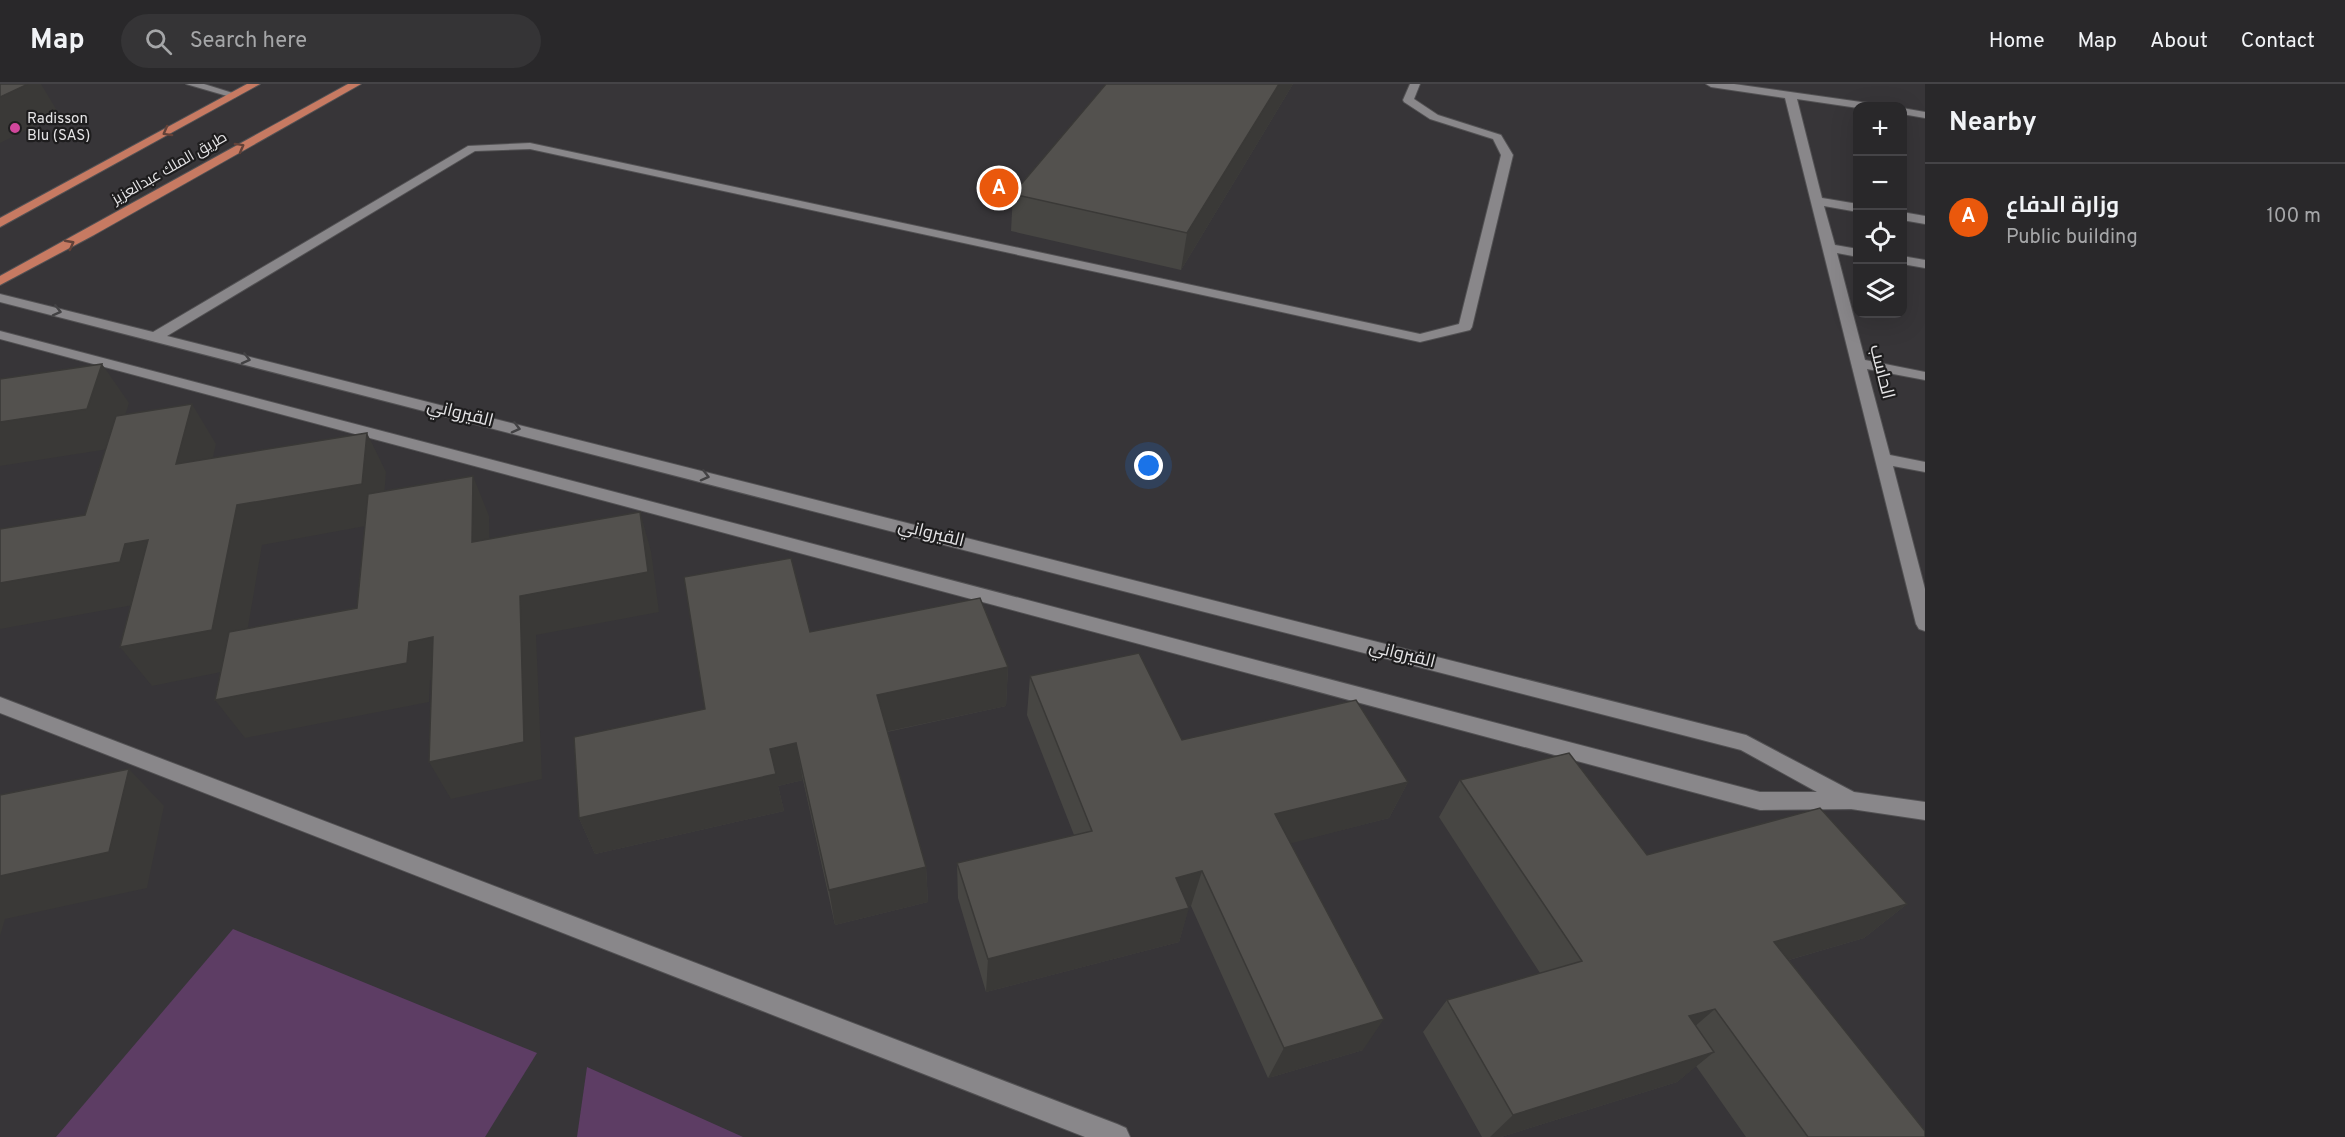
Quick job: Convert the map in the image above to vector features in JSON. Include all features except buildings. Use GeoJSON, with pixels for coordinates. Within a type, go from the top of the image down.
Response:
{"type":"FeatureCollection","features":[{"type":"Feature","properties":{"kind":"main road","name":"طريق الملك عبدالعزيز"},"geometry":{"type":"LineString","coordinates":[[0,223],[255,84]]}},
{"type":"Feature","properties":{"kind":"main road","name":"طريق الملك عبدالعزيز"},"geometry":{"type":"LineString","coordinates":[[0,281],[109,224],[232,152],[356,84]]}},
{"type":"Feature","properties":{"kind":"street"},"geometry":{"type":"LineString","coordinates":[[191,84],[234,95]]}},
{"type":"Feature","properties":{"kind":"street"},"geometry":{"type":"LineString","coordinates":[[157,336],[472,148],[530,146],[1420,338],[1465,327],[1507,155],[1497,137],[1434,117],[1408,100],[1415,84]]}},
{"type":"Feature","properties":{"kind":"street"},"geometry":{"type":"LineString","coordinates":[[1711,84],[1853,104]]}},
{"type":"Feature","properties":{"kind":"street","name":"الحاسب"},"geometry":{"type":"LineString","coordinates":[[1790,95],[1883,459],[1920,586],[1925,624]]}},
{"type":"Feature","properties":{"kind":"street"},"geometry":{"type":"LineString","coordinates":[[1907,112],[1925,115]]}},
{"type":"Feature","properties":{"kind":"street"},"geometry":{"type":"LineString","coordinates":[[1817,201],[1853,207]]}},
{"type":"Feature","properties":{"kind":"street"},"geometry":{"type":"LineString","coordinates":[[1907,217],[1925,220]]}},
{"type":"Feature","properties":{"kind":"street"},"geometry":{"type":"LineString","coordinates":[[1829,248],[1853,252]]}},
{"type":"Feature","properties":{"kind":"street"},"geometry":{"type":"LineString","coordinates":[[1907,262],[1925,264]]}},
{"type":"Feature","properties":{"kind":"street","name":"القيرواني"},"geometry":{"type":"LineString","coordinates":[[0,298],[157,336],[1746,743],[1851,800]]}},
{"type":"Feature","properties":{"kind":"street","name":"القيرواني"},"geometry":{"type":"LineString","coordinates":[[0,336],[1760,801],[1851,800],[1925,811]]}},
{"type":"Feature","properties":{"kind":"street"},"geometry":{"type":"LineString","coordinates":[[1858,363],[1925,376]]}},
{"type":"Feature","properties":{"kind":"street"},"geometry":{"type":"LineString","coordinates":[[1883,459],[1925,467]]}},
{"type":"Feature","properties":{"kind":"street"},"geometry":{"type":"LineString","coordinates":[[0,705],[1117,1137]]}},
{"type":"Feature","properties":{"kind":"shaded area"},"geometry":{"type":"Polygon","coordinates":[[[233,929],[537,1053],[485,1137],[56,1137],[233,929]]]}},
{"type":"Feature","properties":{"kind":"shaded area"},"geometry":{"type":"Polygon","coordinates":[[[587,1067],[743,1137],[577,1137],[587,1067]]]}},
{"type":"Feature","properties":{"kind":"place","name":"Radisson Blu (SAS)"},"geometry":{"type":"Point","coordinates":[15,128]}},
{"type":"Feature","properties":{"kind":"place","name":"وزارة الدفاع"},"geometry":{"type":"Point","coordinates":[999,188]}}]}
